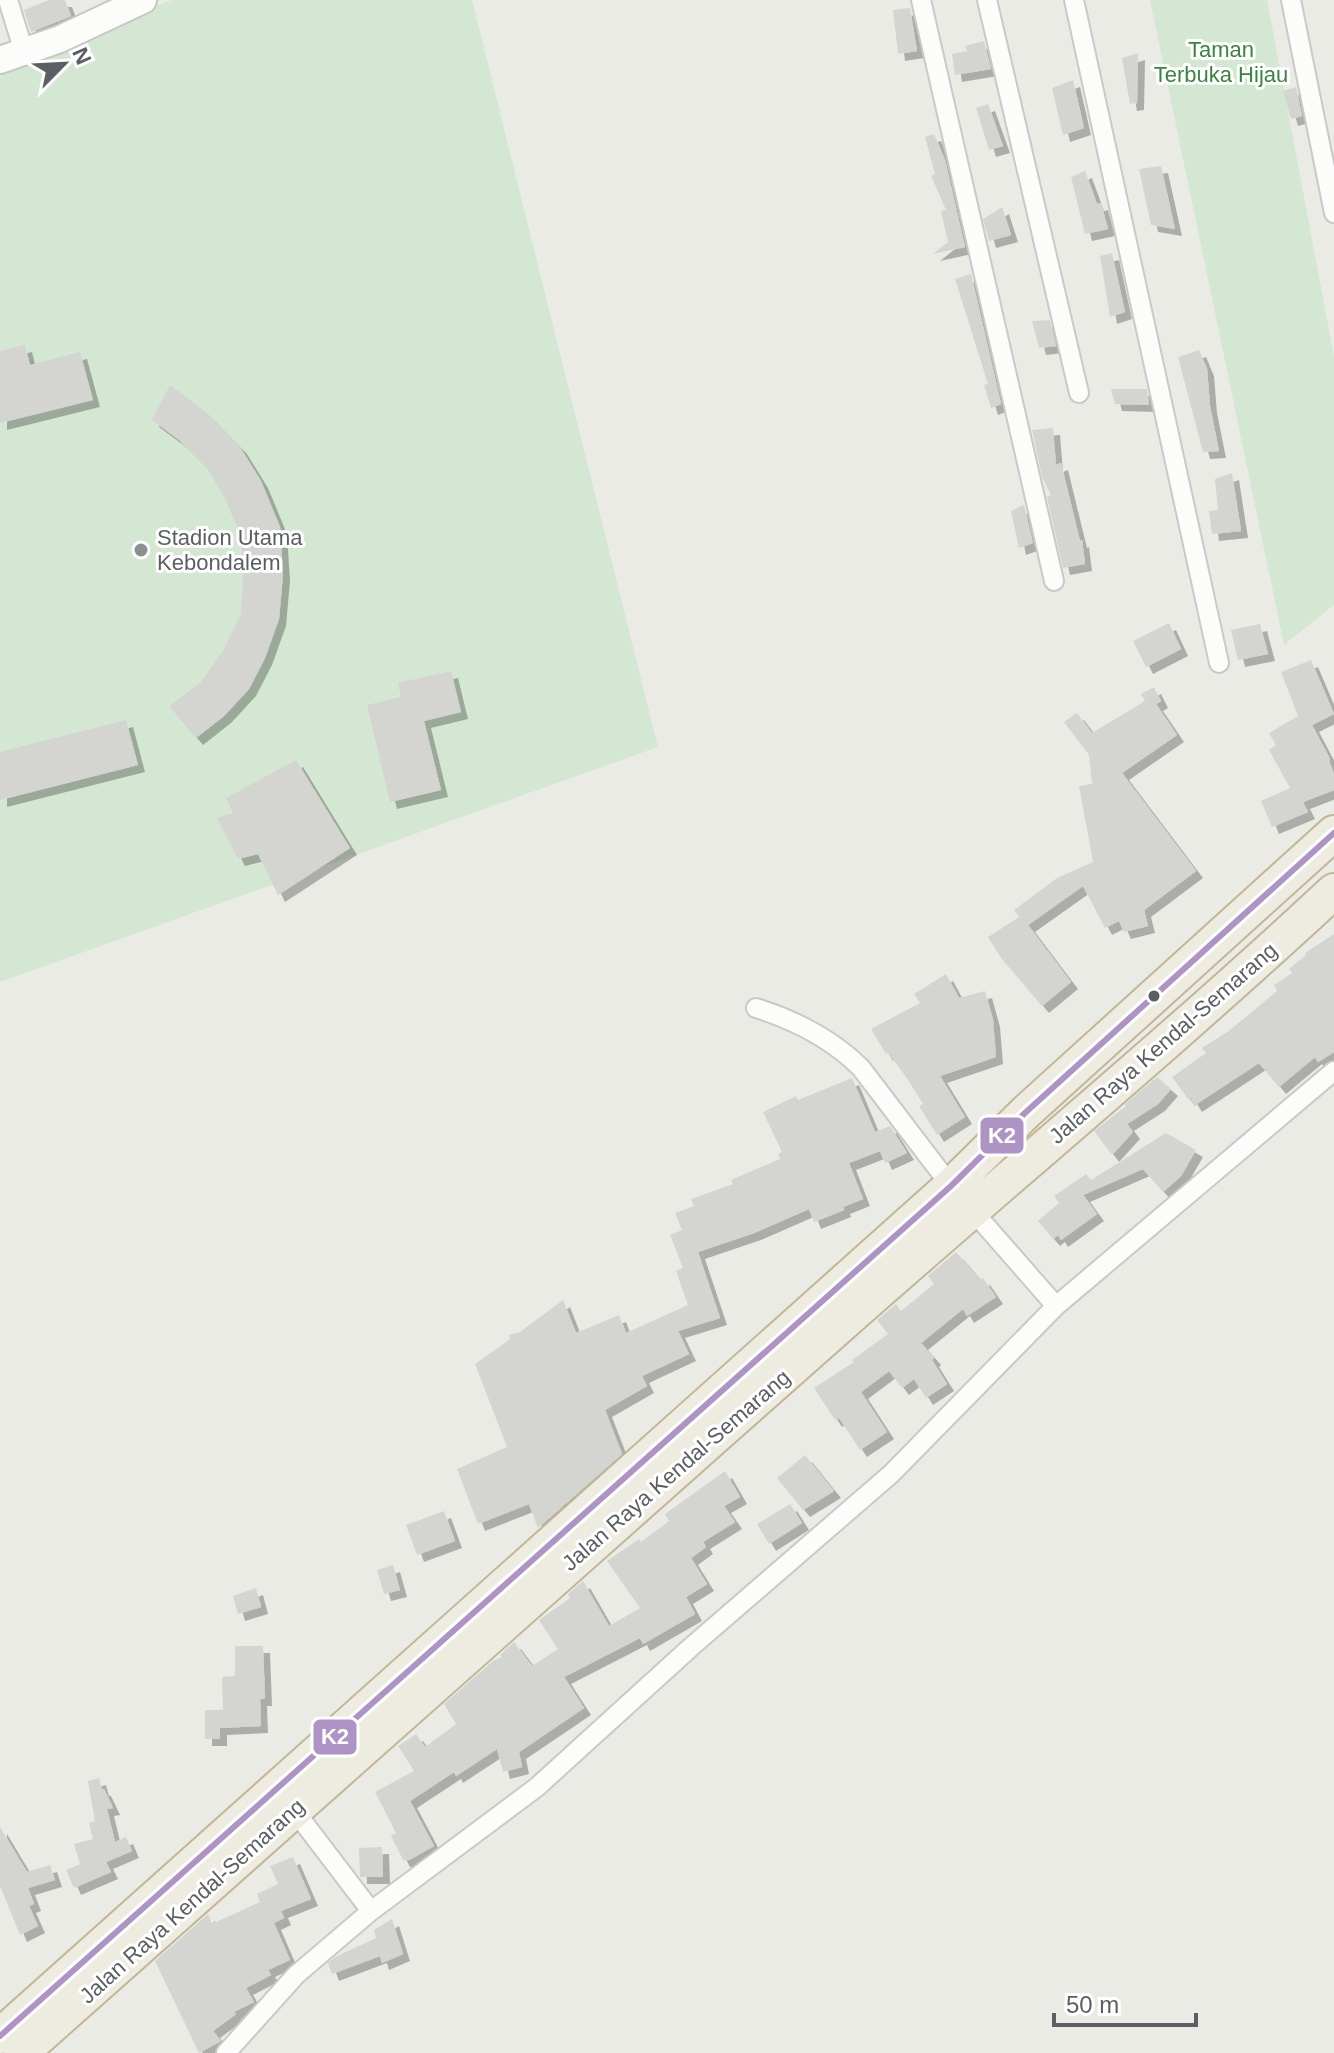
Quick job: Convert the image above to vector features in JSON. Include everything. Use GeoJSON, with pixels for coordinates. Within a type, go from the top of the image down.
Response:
{"type":"FeatureCollection","features":[{"type":"Feature","properties":{"kind":"highway","name":"Jalan Raya Kendal-Semarang"},"geometry":{"type":"LineString","coordinates":[[962,1197],[1026,1112],[1334,833]]}},
{"type":"Feature","properties":{"kind":"highway","name":"Jalan Raya Kendal-Semarang"},"geometry":{"type":"LineString","coordinates":[[15,2048],[563,1552],[962,1197],[1271,950],[1334,891]]}},
{"type":"Feature","properties":{"kind":"highway","name":"Jalan Raya Kendal-Semarang"},"geometry":{"type":"LineString","coordinates":[[15,2048],[294,1810],[563,1552]]}},
{"type":"Feature","properties":{"kind":"street"},"geometry":{"type":"LineString","coordinates":[[8,0],[12,56],[60,39],[143,0]]}},
{"type":"Feature","properties":{"kind":"street"},"geometry":{"type":"LineString","coordinates":[[921,0],[1054,581]]}},
{"type":"Feature","properties":{"kind":"street"},"geometry":{"type":"LineString","coordinates":[[987,0],[1079,393]]}},
{"type":"Feature","properties":{"kind":"street"},"geometry":{"type":"LineString","coordinates":[[1074,0],[1219,663]]}},
{"type":"Feature","properties":{"kind":"street"},"geometry":{"type":"LineString","coordinates":[[1291,0],[1326,136],[1334,213]]}},
{"type":"Feature","properties":{"kind":"street"},"geometry":{"type":"LineString","coordinates":[[756,1008],[790,1019],[845,1052],[861,1068],[962,1197],[1056,1306]]}},
{"type":"Feature","properties":{"kind":"street"},"geometry":{"type":"LineString","coordinates":[[226,2053],[296,1975],[371,1911],[537,1787],[691,1647],[891,1474],[1056,1306],[1334,1071]]}},
{"type":"Feature","properties":{"kind":"street"},"geometry":{"type":"LineString","coordinates":[[294,1810],[371,1911]]}},
{"type":"Feature","properties":{"kind":"green space"},"geometry":{"type":"Polygon","coordinates":[[[172,0],[472,0],[658,747],[0,982],[0,63],[172,0]]]}},
{"type":"Feature","properties":{"kind":"green space","name":"Taman Terbuka Hijau"},"geometry":{"type":"Polygon","coordinates":[[[1150,0],[1267,0],[1334,356],[1334,605],[1284,645],[1150,0]]]}},
{"type":"Feature","properties":{"kind":"building"},"geometry":{"type":"Polygon","coordinates":[[[49,0],[65,0],[71,16],[31,32],[24,10],[49,0]]]}},
{"type":"Feature","properties":{"kind":"building"},"geometry":{"type":"Polygon","coordinates":[[[910,8],[917,51],[898,54],[893,10],[910,8]]]}},
{"type":"Feature","properties":{"kind":"building"},"geometry":{"type":"Polygon","coordinates":[[[984,41],[991,69],[955,75],[952,54],[967,51],[965,46],[984,41]]]}},
{"type":"Feature","properties":{"kind":"building"},"geometry":{"type":"Polygon","coordinates":[[[1138,53],[1137,103],[1130,104],[1122,58],[1138,53]]]}},
{"type":"Feature","properties":{"kind":"building"},"geometry":{"type":"Polygon","coordinates":[[[1073,80],[1084,128],[1063,135],[1052,88],[1073,80]]]}},
{"type":"Feature","properties":{"kind":"building"},"geometry":{"type":"Polygon","coordinates":[[[1296,87],[1302,116],[1291,119],[1283,91],[1296,87]]]}},
{"type":"Feature","properties":{"kind":"building"},"geometry":{"type":"Polygon","coordinates":[[[988,104],[1003,146],[989,150],[976,108],[988,104]]]}},
{"type":"Feature","properties":{"kind":"building"},"geometry":{"type":"Polygon","coordinates":[[[934,134],[945,160],[965,247],[933,254],[948,242],[941,211],[946,210],[931,176],[935,174],[925,137],[934,134]]]}},
{"type":"Feature","properties":{"kind":"building"},"geometry":{"type":"Polygon","coordinates":[[[1161,166],[1175,229],[1151,225],[1139,169],[1161,166]]]}},
{"type":"Feature","properties":{"kind":"building"},"geometry":{"type":"Polygon","coordinates":[[[1085,171],[1097,204],[1101,203],[1108,229],[1085,234],[1071,177],[1085,171]]]}},
{"type":"Feature","properties":{"kind":"building"},"geometry":{"type":"Polygon","coordinates":[[[1002,207],[1011,235],[989,241],[983,219],[1002,207]]]}},
{"type":"Feature","properties":{"kind":"building"},"geometry":{"type":"Polygon","coordinates":[[[1112,253],[1125,312],[1110,317],[1100,256],[1112,253]]]}},
{"type":"Feature","properties":{"kind":"building"},"geometry":{"type":"Polygon","coordinates":[[[971,274],[1001,404],[991,408],[984,385],[988,384],[955,279],[971,274]]]}},
{"type":"Feature","properties":{"kind":"building"},"geometry":{"type":"Polygon","coordinates":[[[1050,320],[1056,346],[1039,348],[1032,321],[1050,320]]]}},
{"type":"Feature","properties":{"kind":"building"},"geometry":{"type":"Polygon","coordinates":[[[25,345],[30,365],[80,352],[93,400],[0,423],[0,351],[25,345]]]}},
{"type":"Feature","properties":{"kind":"building"},"geometry":{"type":"Polygon","coordinates":[[[1199,350],[1207,369],[1219,451],[1203,452],[1178,357],[1199,350]]]}},
{"type":"Feature","properties":{"kind":"building"},"geometry":{"type":"Polygon","coordinates":[[[170,385],[208,414],[240,447],[261,481],[280,527],[283,574],[279,619],[265,658],[249,689],[224,716],[196,738],[169,706],[201,682],[223,651],[241,614],[241,537],[225,498],[207,468],[179,440],[152,420],[170,385]]]}},
{"type":"Feature","properties":{"kind":"building"},"geometry":{"type":"Polygon","coordinates":[[[1111,389],[1147,389],[1149,405],[1115,404],[1111,389]]]}},
{"type":"Feature","properties":{"kind":"building"},"geometry":{"type":"Polygon","coordinates":[[[1053,428],[1056,465],[1061,463],[1082,540],[1085,564],[1063,568],[1047,497],[1051,495],[1042,477],[1032,430],[1053,428]]]}},
{"type":"Feature","properties":{"kind":"building"},"geometry":{"type":"Polygon","coordinates":[[[1232,473],[1241,531],[1212,534],[1209,511],[1218,510],[1215,479],[1232,473]]]}},
{"type":"Feature","properties":{"kind":"building"},"geometry":{"type":"Polygon","coordinates":[[[1024,505],[1033,543],[1019,548],[1011,511],[1024,505]]]}},
{"type":"Feature","properties":{"kind":"building"},"geometry":{"type":"Polygon","coordinates":[[[1169,623],[1181,649],[1146,667],[1133,641],[1169,623]]]}},
{"type":"Feature","properties":{"kind":"building"},"geometry":{"type":"Polygon","coordinates":[[[1260,624],[1268,654],[1238,660],[1231,630],[1260,624]]]}},
{"type":"Feature","properties":{"kind":"building"},"geometry":{"type":"Polygon","coordinates":[[[1311,660],[1334,714],[1312,725],[1330,759],[1334,790],[1303,802],[1308,812],[1272,827],[1261,801],[1290,788],[1269,750],[1276,745],[1269,733],[1298,716],[1281,672],[1311,660]]]}},
{"type":"Feature","properties":{"kind":"building"},"geometry":{"type":"Polygon","coordinates":[[[451,671],[461,712],[424,721],[441,790],[390,802],[367,705],[401,697],[398,683],[451,671]]]}},
{"type":"Feature","properties":{"kind":"building"},"geometry":{"type":"Polygon","coordinates":[[[1154,687],[1161,701],[1156,704],[1177,735],[1122,773],[1196,871],[1144,910],[1148,926],[1124,932],[1119,921],[1105,928],[1083,886],[1028,925],[1071,982],[1042,1006],[1001,958],[988,937],[1019,917],[1014,910],[1057,878],[1093,862],[1079,786],[1092,784],[1089,755],[1064,722],[1077,713],[1092,733],[1145,701],[1141,694],[1154,687]]]}},
{"type":"Feature","properties":{"kind":"building"},"geometry":{"type":"Polygon","coordinates":[[[126,720],[138,765],[0,800],[0,752],[126,720]]]}},
{"type":"Feature","properties":{"kind":"building"},"geometry":{"type":"Polygon","coordinates":[[[296,760],[350,848],[278,895],[258,854],[238,859],[217,818],[233,813],[226,798],[296,760]]]}},
{"type":"Feature","properties":{"kind":"building"},"geometry":{"type":"Polygon","coordinates":[[[1334,934],[1334,1052],[1318,1062],[1315,1057],[1279,1087],[1259,1063],[1195,1105],[1172,1077],[1206,1053],[1202,1048],[1230,1030],[1277,991],[1274,985],[1292,973],[1289,969],[1305,953],[1334,934]]]}},
{"type":"Feature","properties":{"kind":"building"},"geometry":{"type":"Polygon","coordinates":[[[946,974],[959,998],[985,991],[993,1020],[996,1057],[940,1076],[965,1117],[937,1135],[919,1106],[923,1104],[871,1029],[920,1003],[914,994],[946,974]]]}},
{"type":"Feature","properties":{"kind":"building"},"geometry":{"type":"Polygon","coordinates":[[[1157,1077],[1171,1089],[1158,1104],[1127,1124],[1133,1132],[1112,1155],[1094,1131],[1157,1077]]]}},
{"type":"Feature","properties":{"kind":"building"},"geometry":{"type":"Polygon","coordinates":[[[852,1078],[875,1132],[890,1126],[907,1153],[885,1163],[880,1151],[849,1163],[863,1199],[843,1207],[844,1210],[814,1222],[809,1209],[754,1233],[698,1252],[720,1318],[678,1331],[689,1354],[642,1376],[647,1386],[605,1410],[622,1454],[538,1528],[529,1504],[478,1524],[457,1469],[507,1447],[475,1364],[510,1339],[509,1335],[520,1332],[563,1300],[576,1333],[619,1315],[626,1333],[688,1305],[676,1271],[683,1268],[670,1235],[682,1230],[675,1213],[694,1206],[691,1199],[733,1184],[731,1180],[780,1159],[778,1154],[782,1152],[763,1112],[796,1096],[798,1100],[852,1078]]]}},
{"type":"Feature","properties":{"kind":"building"},"geometry":{"type":"Polygon","coordinates":[[[1166,1133],[1196,1150],[1181,1176],[1163,1192],[1143,1169],[1083,1195],[1097,1214],[1061,1240],[1058,1235],[1053,1239],[1038,1221],[1059,1203],[1054,1196],[1086,1174],[1091,1180],[1166,1133]]]}},
{"type":"Feature","properties":{"kind":"building"},"geometry":{"type":"Polygon","coordinates":[[[956,1252],[980,1280],[983,1278],[996,1297],[967,1316],[963,1309],[921,1343],[934,1358],[932,1360],[947,1384],[926,1398],[914,1379],[902,1388],[889,1371],[861,1392],[887,1432],[860,1450],[814,1388],[854,1362],[852,1360],[888,1334],[877,1320],[896,1304],[901,1311],[934,1284],[928,1276],[956,1252]]]}},
{"type":"Feature","properties":{"kind":"building"},"geometry":{"type":"Polygon","coordinates":[[[805,1455],[834,1491],[803,1510],[777,1478],[805,1455]]]}},
{"type":"Feature","properties":{"kind":"building"},"geometry":{"type":"Polygon","coordinates":[[[725,1471],[740,1497],[724,1506],[735,1522],[703,1542],[706,1547],[691,1558],[707,1584],[686,1597],[695,1614],[643,1644],[640,1638],[564,1677],[584,1708],[519,1752],[522,1767],[503,1772],[497,1749],[410,1801],[434,1846],[409,1860],[403,1860],[391,1836],[396,1833],[375,1792],[414,1771],[398,1746],[416,1734],[425,1747],[456,1724],[444,1704],[493,1661],[502,1657],[500,1655],[514,1642],[532,1666],[558,1649],[539,1620],[570,1598],[568,1594],[583,1581],[609,1626],[640,1608],[607,1561],[639,1539],[641,1542],[669,1521],[665,1514],[725,1471]]]}},
{"type":"Feature","properties":{"kind":"building"},"geometry":{"type":"Polygon","coordinates":[[[790,1504],[802,1523],[769,1544],[757,1524],[790,1504]]]}},
{"type":"Feature","properties":{"kind":"building"},"geometry":{"type":"Polygon","coordinates":[[[444,1511],[455,1541],[417,1555],[406,1525],[444,1511]]]}},
{"type":"Feature","properties":{"kind":"building"},"geometry":{"type":"Polygon","coordinates":[[[393,1565],[400,1590],[384,1594],[377,1570],[393,1565]]]}},
{"type":"Feature","properties":{"kind":"building"},"geometry":{"type":"Polygon","coordinates":[[[256,1588],[261,1607],[238,1614],[233,1596],[256,1588]]]}},
{"type":"Feature","properties":{"kind":"building"},"geometry":{"type":"Polygon","coordinates":[[[235,1646],[263,1646],[265,1699],[260,1699],[261,1726],[220,1728],[220,1739],[205,1739],[205,1710],[223,1710],[222,1677],[235,1676],[235,1646]]]}},
{"type":"Feature","properties":{"kind":"building"},"geometry":{"type":"Polygon","coordinates":[[[99,1778],[113,1808],[107,1809],[115,1842],[126,1837],[132,1851],[106,1862],[111,1872],[74,1888],[66,1870],[80,1864],[74,1844],[93,1839],[89,1823],[95,1821],[88,1781],[99,1778]]]}},
{"type":"Feature","properties":{"kind":"building"},"geometry":{"type":"Polygon","coordinates":[[[0,1827],[27,1872],[50,1865],[55,1880],[28,1888],[34,1904],[29,1906],[38,1926],[20,1935],[0,1886],[0,1827]]]}},
{"type":"Feature","properties":{"kind":"building"},"geometry":{"type":"Polygon","coordinates":[[[382,1847],[383,1877],[360,1877],[359,1848],[382,1847]]]}},
{"type":"Feature","properties":{"kind":"building"},"geometry":{"type":"Polygon","coordinates":[[[293,1857],[311,1899],[281,1911],[284,1918],[274,1923],[290,1960],[268,1970],[271,1975],[246,1988],[254,2002],[234,2012],[236,2014],[213,2031],[221,2041],[199,2053],[155,1961],[208,1914],[212,1924],[260,1902],[257,1894],[278,1884],[270,1866],[293,1857]]]}},
{"type":"Feature","properties":{"kind":"building"},"geometry":{"type":"Polygon","coordinates":[[[392,1919],[403,1954],[382,1963],[380,1956],[332,1974],[328,1963],[376,1938],[374,1930],[392,1919]]]}},
{"type":"Feature","properties":{"kind":"transit line","name":"K2"},"geometry":{"type":"LineString","coordinates":[[0,2036],[951,1186],[1026,1112],[1334,833]]}},
{"type":"Feature","properties":{"kind":"place","name":"Stadion Utama Kebondalem"},"geometry":{"type":"Point","coordinates":[141,550]}}]}
